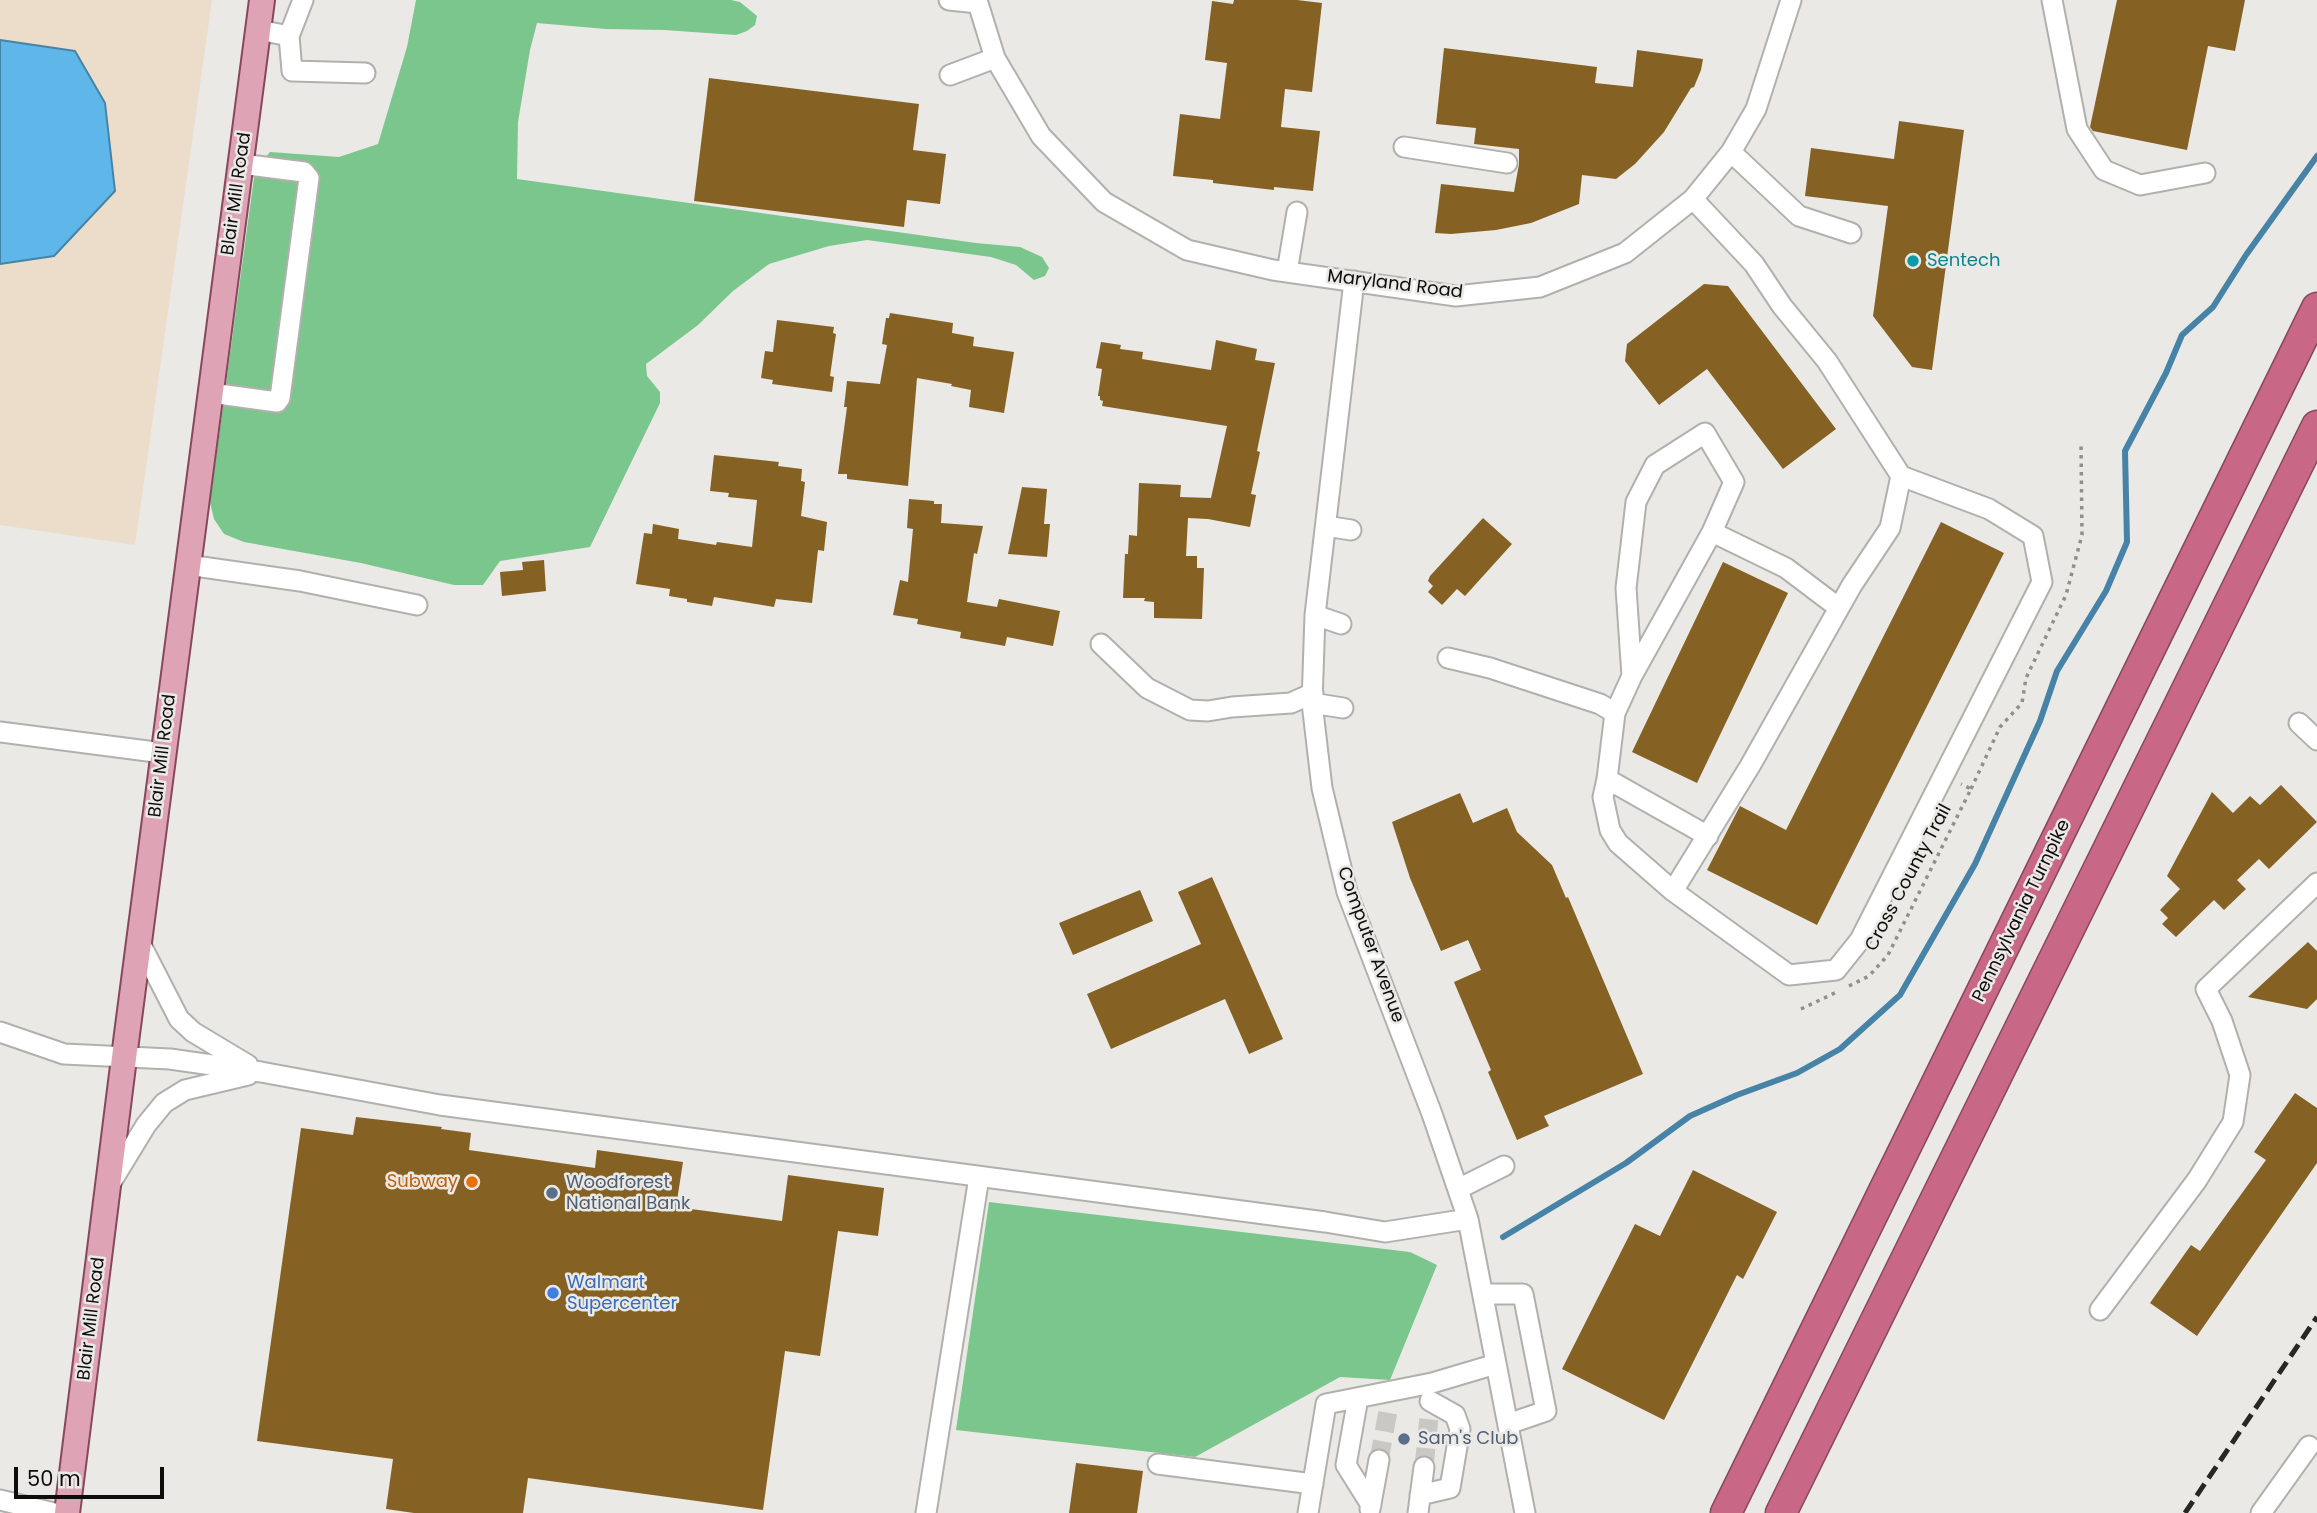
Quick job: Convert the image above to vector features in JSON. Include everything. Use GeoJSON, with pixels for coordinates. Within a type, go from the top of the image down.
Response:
{"type":"FeatureCollection","features":[{"type":"Feature","properties":{"kind":"highway","name":"Pennsylvania Turnpike"},"geometry":{"type":"LineString","coordinates":[[1726,1513],[2317,308]]}},
{"type":"Feature","properties":{"kind":"highway"},"geometry":{"type":"LineString","coordinates":[[1781,1513],[2317,426]]}},
{"type":"Feature","properties":{"kind":"main road","name":"Blair Mill Road"},"geometry":{"type":"LineString","coordinates":[[67,1513],[262,0]]}},
{"type":"Feature","properties":{"kind":"street"},"geometry":{"type":"LineString","coordinates":[[303,0],[289,36],[292,71],[365,73]]}},
{"type":"Feature","properties":{"kind":"street"},"geometry":{"type":"LineString","coordinates":[[949,0],[978,2]]}},
{"type":"Feature","properties":{"kind":"street","name":"Maryland Road"},"geometry":{"type":"LineString","coordinates":[[978,2],[995,58],[1041,136],[1104,202],[1187,250],[1287,272],[1456,296],[1540,287],[1625,253],[1693,199],[1731,152],[1756,109],[1791,0]]}},
{"type":"Feature","properties":{"kind":"street"},"geometry":{"type":"LineString","coordinates":[[2052,0],[2077,129],[2104,170],[2140,185],[2205,173]]}},
{"type":"Feature","properties":{"kind":"street"},"geometry":{"type":"LineString","coordinates":[[259,30],[289,36]]}},
{"type":"Feature","properties":{"kind":"street"},"geometry":{"type":"LineString","coordinates":[[950,75],[995,58]]}},
{"type":"Feature","properties":{"kind":"street"},"geometry":{"type":"LineString","coordinates":[[1404,147],[1507,163]]}},
{"type":"Feature","properties":{"kind":"street"},"geometry":{"type":"LineString","coordinates":[[1731,152],[1799,216],[1851,233]]}},
{"type":"Feature","properties":{"kind":"street"},"geometry":{"type":"LineString","coordinates":[[211,393],[277,402],[280,398],[309,178],[304,172],[241,164]]}},
{"type":"Feature","properties":{"kind":"street"},"geometry":{"type":"LineString","coordinates":[[1632,676],[1626,588],[1636,502],[1655,465],[1705,433],[1734,482],[1712,532],[1632,676],[1615,713],[1603,797],[1610,830],[1618,843],[1673,891],[1789,975],[1836,970],[1860,940],[2042,582],[2033,536],[1989,509],[1901,476],[1827,360],[1782,306],[1754,264],[1693,199]]}},
{"type":"Feature","properties":{"kind":"street"},"geometry":{"type":"LineString","coordinates":[[1287,272],[1297,212]]}},
{"type":"Feature","properties":{"kind":"street","name":"Computer Avenue"},"geometry":{"type":"LineString","coordinates":[[1354,281],[1315,615],[1312,698],[1322,788],[1347,892],[1427,1100],[1468,1219],[1525,1513]]}},
{"type":"Feature","properties":{"kind":"street"},"geometry":{"type":"LineString","coordinates":[[1673,891],[1708,836],[1839,608],[1890,528],[1901,476]]}},
{"type":"Feature","properties":{"kind":"street"},"geometry":{"type":"LineString","coordinates":[[1326,526],[1351,530]]}},
{"type":"Feature","properties":{"kind":"street"},"geometry":{"type":"LineString","coordinates":[[1712,532],[1786,568],[1839,608]]}},
{"type":"Feature","properties":{"kind":"street"},"geometry":{"type":"LineString","coordinates":[[188,565],[300,581],[417,605]]}},
{"type":"Feature","properties":{"kind":"street"},"geometry":{"type":"LineString","coordinates":[[1315,615],[1341,624]]}},
{"type":"Feature","properties":{"kind":"street"},"geometry":{"type":"LineString","coordinates":[[1101,644],[1147,688],[1190,710],[1208,711],[1291,703],[1312,698],[1343,708]]}},
{"type":"Feature","properties":{"kind":"street"},"geometry":{"type":"LineString","coordinates":[[1448,659],[1490,668],[1588,700],[1615,713]]}},
{"type":"Feature","properties":{"kind":"street"},"geometry":{"type":"LineString","coordinates":[[2300,723],[2317,740]]}},
{"type":"Feature","properties":{"kind":"street"},"geometry":{"type":"LineString","coordinates":[[0,732],[163,754]]}},
{"type":"Feature","properties":{"kind":"street"},"geometry":{"type":"LineString","coordinates":[[1607,779],[1708,836]]}},
{"type":"Feature","properties":{"kind":"street"},"geometry":{"type":"LineString","coordinates":[[2100,1310],[2197,1180],[2232,1122],[2240,1075],[2222,1021],[2206,989],[2317,883]]}},
{"type":"Feature","properties":{"kind":"street"},"geometry":{"type":"LineString","coordinates":[[139,942],[179,1018],[193,1032],[261,1072]]}},
{"type":"Feature","properties":{"kind":"street"},"geometry":{"type":"LineString","coordinates":[[0,1032],[65,1054],[170,1059],[261,1072],[440,1105],[1385,1232],[1468,1219]]}},
{"type":"Feature","properties":{"kind":"street"},"geometry":{"type":"LineString","coordinates":[[108,1188],[146,1125],[164,1103],[185,1090],[261,1072]]}},
{"type":"Feature","properties":{"kind":"street"},"geometry":{"type":"LineString","coordinates":[[1458,1189],[1504,1166]]}},
{"type":"Feature","properties":{"kind":"street"},"geometry":{"type":"LineString","coordinates":[[926,1513],[979,1177]]}},
{"type":"Feature","properties":{"kind":"street"},"geometry":{"type":"LineString","coordinates":[[1483,1294],[1522,1294],[1546,1411],[1508,1424]]}},
{"type":"Feature","properties":{"kind":"street"},"geometry":{"type":"LineString","coordinates":[[1430,1400],[1496,1364]]}},
{"type":"Feature","properties":{"kind":"street"},"geometry":{"type":"LineString","coordinates":[[1388,1411],[1391,1391]]}},
{"type":"Feature","properties":{"kind":"street"},"geometry":{"type":"LineString","coordinates":[[1308,1513],[1326,1405],[1391,1391],[1430,1400],[1455,1416],[1460,1429],[1450,1488],[1419,1504]]}},
{"type":"Feature","properties":{"kind":"street"},"geometry":{"type":"LineString","coordinates":[[1358,1398],[1346,1465],[1370,1509]]}},
{"type":"Feature","properties":{"kind":"street"},"geometry":{"type":"LineString","coordinates":[[2261,1513],[2309,1446]]}},
{"type":"Feature","properties":{"kind":"street"},"geometry":{"type":"LineString","coordinates":[[1370,1509],[1379,1460]]}},
{"type":"Feature","properties":{"kind":"street"},"geometry":{"type":"LineString","coordinates":[[1158,1464],[1312,1484]]}},
{"type":"Feature","properties":{"kind":"street"},"geometry":{"type":"LineString","coordinates":[[1419,1504],[1424,1466]]}},
{"type":"Feature","properties":{"kind":"street"},"geometry":{"type":"LineString","coordinates":[[0,1500],[54,1513]]}},
{"type":"Feature","properties":{"kind":"path","name":"Cross County Trail"},"geometry":{"type":"LineString","coordinates":[[1801,1009],[1869,976],[1888,956],[1971,789],[1943,775]]}},
{"type":"Feature","properties":{"kind":"shaded area"},"geometry":{"type":"Polygon","coordinates":[[[0,0],[212,0],[135,545],[0,525],[0,0]]]}},
{"type":"Feature","properties":{"kind":"green space"},"geometry":{"type":"Polygon","coordinates":[[[416,0],[731,0],[740,2],[757,16],[755,25],[736,35],[537,23],[518,122],[517,179],[1020,247],[1042,257],[1049,268],[1045,276],[1034,280],[1016,265],[991,257],[867,240],[829,246],[769,264],[733,291],[698,325],[646,364],[647,376],[660,392],[660,403],[590,547],[500,561],[483,585],[454,585],[361,563],[244,542],[224,534],[214,519],[210,502],[255,170],[270,152],[339,157],[378,144],[407,47],[416,0]]]}},
{"type":"Feature","properties":{"kind":"green space"},"geometry":{"type":"Polygon","coordinates":[[[989,1202],[1410,1252],[1437,1265],[1390,1380],[1340,1377],[1195,1457],[956,1430],[989,1202]]]}},
{"type":"Feature","properties":{"kind":"water"},"geometry":{"type":"Polygon","coordinates":[[[0,40],[75,51],[105,103],[115,191],[54,256],[0,264],[0,40]]]}},
{"type":"Feature","properties":{"kind":"building"},"geometry":{"type":"Polygon","coordinates":[[[1234,0],[1297,0],[1322,3],[1312,92],[1285,89],[1281,127],[1320,131],[1313,191],[1274,187],[1274,190],[1173,176],[1180,114],[1220,119],[1227,63],[1205,60],[1212,1],[1233,4],[1234,0]]]}},
{"type":"Feature","properties":{"kind":"building"},"geometry":{"type":"Polygon","coordinates":[[[2117,0],[2245,0],[2235,51],[2208,46],[2187,150],[2093,131],[2090,127],[2117,0]]]}},
{"type":"Feature","properties":{"kind":"building"},"geometry":{"type":"Polygon","coordinates":[[[1444,48],[1597,67],[1595,83],[1633,87],[1637,50],[1703,59],[1694,87],[1664,132],[1635,164],[1616,179],[1582,175],[1579,204],[1531,223],[1496,230],[1451,234],[1435,233],[1441,184],[1514,192],[1519,149],[1474,144],[1476,128],[1436,124],[1444,48]]]}},
{"type":"Feature","properties":{"kind":"building"},"geometry":{"type":"Polygon","coordinates":[[[709,78],[919,104],[913,150],[946,154],[940,204],[907,200],[904,227],[694,201],[709,78]]]}},
{"type":"Feature","properties":{"kind":"building","name":"Sentech"},"geometry":{"type":"Polygon","coordinates":[[[1899,121],[1964,130],[1932,370],[1912,367],[1873,316],[1888,206],[1805,196],[1811,148],[1894,159],[1899,121]]]}},
{"type":"Feature","properties":{"kind":"building"},"geometry":{"type":"Polygon","coordinates":[[[1704,284],[1728,286],[1836,429],[1783,469],[1707,369],[1659,405],[1625,361],[1627,344],[1704,284]]]}},
{"type":"Feature","properties":{"kind":"building"},"geometry":{"type":"Polygon","coordinates":[[[890,313],[953,323],[952,333],[974,337],[973,346],[1014,352],[1004,413],[969,407],[971,390],[917,378],[908,486],[847,479],[847,474],[838,474],[847,407],[844,407],[847,381],[880,384],[887,345],[882,344],[886,318],[889,318],[890,313]]]}},
{"type":"Feature","properties":{"kind":"building"},"geometry":{"type":"Polygon","coordinates":[[[777,320],[834,327],[833,333],[836,334],[830,376],[834,377],[832,392],[772,384],[773,380],[761,378],[765,351],[773,352],[777,320]]]}},
{"type":"Feature","properties":{"kind":"building"},"geometry":{"type":"Polygon","coordinates":[[[1216,340],[1257,349],[1255,360],[1275,363],[1257,451],[1260,452],[1251,494],[1256,495],[1250,527],[1188,518],[1186,556],[1197,556],[1197,568],[1204,568],[1202,619],[1154,618],[1154,602],[1144,601],[1145,598],[1123,598],[1125,554],[1128,554],[1129,535],[1137,536],[1139,483],[1181,485],[1180,497],[1211,498],[1227,426],[1102,406],[1103,401],[1098,396],[1102,369],[1096,368],[1101,342],[1121,345],[1120,349],[1143,352],[1142,359],[1211,370],[1216,340]]]}},
{"type":"Feature","properties":{"kind":"building"},"geometry":{"type":"Polygon","coordinates":[[[714,455],[779,462],[778,466],[802,469],[801,481],[805,482],[801,516],[827,522],[824,551],[818,550],[812,603],[776,599],[774,607],[714,597],[712,606],[669,596],[670,589],[636,584],[644,533],[652,534],[653,524],[679,529],[678,539],[752,547],[757,500],[728,497],[729,493],[710,491],[714,455]]]}},
{"type":"Feature","properties":{"kind":"building"},"geometry":{"type":"Polygon","coordinates":[[[1022,487],[1047,489],[1044,524],[1050,524],[1047,557],[1008,554],[1022,487]]]}},
{"type":"Feature","properties":{"kind":"building"},"geometry":{"type":"Polygon","coordinates":[[[909,499],[942,504],[941,523],[983,526],[977,554],[974,553],[967,602],[997,607],[999,599],[1060,611],[1053,646],[1007,637],[1005,646],[960,638],[961,632],[917,624],[918,619],[893,615],[900,580],[908,582],[913,529],[907,528],[909,499]]]}},
{"type":"Feature","properties":{"kind":"building"},"geometry":{"type":"Polygon","coordinates":[[[1483,518],[1512,544],[1465,596],[1457,589],[1442,605],[1428,592],[1433,586],[1428,581],[1430,576],[1483,518]]]}},
{"type":"Feature","properties":{"kind":"building"},"geometry":{"type":"Polygon","coordinates":[[[1941,522],[2004,553],[1817,925],[1707,870],[1740,806],[1786,830],[1941,522]]]}},
{"type":"Feature","properties":{"kind":"building"},"geometry":{"type":"Polygon","coordinates":[[[544,560],[546,591],[502,596],[500,572],[523,570],[522,562],[544,560]]]}},
{"type":"Feature","properties":{"kind":"building"},"geometry":{"type":"Polygon","coordinates":[[[1723,562],[1788,593],[1697,783],[1632,752],[1723,562]]]}},
{"type":"Feature","properties":{"kind":"building"},"geometry":{"type":"Polygon","coordinates":[[[2281,785],[2317,822],[2269,869],[2259,859],[2237,880],[2246,889],[2224,910],[2214,900],[2176,937],[2162,924],[2168,918],[2160,910],[2180,889],[2167,876],[2212,792],[2233,813],[2250,796],[2260,805],[2281,785]]]}},
{"type":"Feature","properties":{"kind":"building"},"geometry":{"type":"Polygon","coordinates":[[[1460,793],[1473,823],[1507,808],[1517,832],[1552,865],[1643,1074],[1544,1116],[1549,1126],[1517,1140],[1454,982],[1481,970],[1468,940],[1441,951],[1410,878],[1392,822],[1460,793]]]}},
{"type":"Feature","properties":{"kind":"building"},"geometry":{"type":"Polygon","coordinates":[[[1212,877],[1283,1039],[1249,1054],[1225,999],[1111,1049],[1087,994],[1201,944],[1178,892],[1212,877]]]}},
{"type":"Feature","properties":{"kind":"building"},"geometry":{"type":"Polygon","coordinates":[[[1140,890],[1153,921],[1073,955],[1059,923],[1140,890]]]}},
{"type":"Feature","properties":{"kind":"building"},"geometry":{"type":"Polygon","coordinates":[[[2308,942],[2317,951],[2317,999],[2307,1009],[2248,997],[2308,942]]]}},
{"type":"Feature","properties":{"kind":"building"},"geometry":{"type":"Polygon","coordinates":[[[2295,1093],[2317,1108],[2317,1163],[2197,1336],[2150,1303],[2191,1245],[2200,1251],[2266,1160],[2254,1152],[2295,1093]]]}},
{"type":"Feature","properties":{"kind":"building","name":"Walmart Supercenter"},"geometry":{"type":"Polygon","coordinates":[[[356,1117],[471,1133],[469,1150],[595,1168],[597,1150],[683,1162],[676,1207],[782,1221],[788,1175],[884,1188],[878,1236],[838,1231],[820,1356],[785,1351],[763,1510],[528,1478],[523,1513],[414,1513],[386,1509],[393,1459],[257,1441],[301,1128],[353,1135],[356,1117]]]}},
{"type":"Feature","properties":{"kind":"building"},"geometry":{"type":"Polygon","coordinates":[[[1693,1170],[1777,1212],[1743,1279],[1737,1275],[1664,1420],[1562,1369],[1635,1224],[1660,1236],[1693,1170]]]}},
{"type":"Feature","properties":{"kind":"building"},"geometry":{"type":"Polygon","coordinates":[[[1076,1463],[1143,1471],[1137,1513],[1069,1513],[1076,1463]]]}},
{"type":"Feature","properties":{"kind":"waterway"},"geometry":{"type":"LineString","coordinates":[[1503,1237],[1626,1163],[1690,1116],[1797,1073],[1840,1049],[1900,995],[1975,864],[2040,721],[2057,671],[2106,591],[2127,542],[2125,451],[2166,373],[2182,335],[2213,307],[2246,255],[2317,156]]}},
{"type":"Feature","properties":{"kind":"tunnel"},"geometry":{"type":"LineString","coordinates":[[1379,1460],[1388,1411]]}},
{"type":"Feature","properties":{"kind":"tunnel"},"geometry":{"type":"LineString","coordinates":[[1424,1467],[1429,1417]]}},
{"type":"Feature","properties":{"kind":"railway"},"geometry":{"type":"LineString","coordinates":[[2185,1513],[2317,1317]]}},
{"type":"Feature","properties":{"kind":"place","name":"Sentech"},"geometry":{"type":"Point","coordinates":[1913,261]}},
{"type":"Feature","properties":{"kind":"place","name":"Subway"},"geometry":{"type":"Point","coordinates":[472,1182]}},
{"type":"Feature","properties":{"kind":"place","name":"Woodforest National Bank"},"geometry":{"type":"Point","coordinates":[552,1193]}},
{"type":"Feature","properties":{"kind":"place","name":"Walmart Supercenter"},"geometry":{"type":"Point","coordinates":[553,1293]}},
{"type":"Feature","properties":{"kind":"place","name":"Sam's Club"},"geometry":{"type":"Point","coordinates":[1404,1439]}}]}
